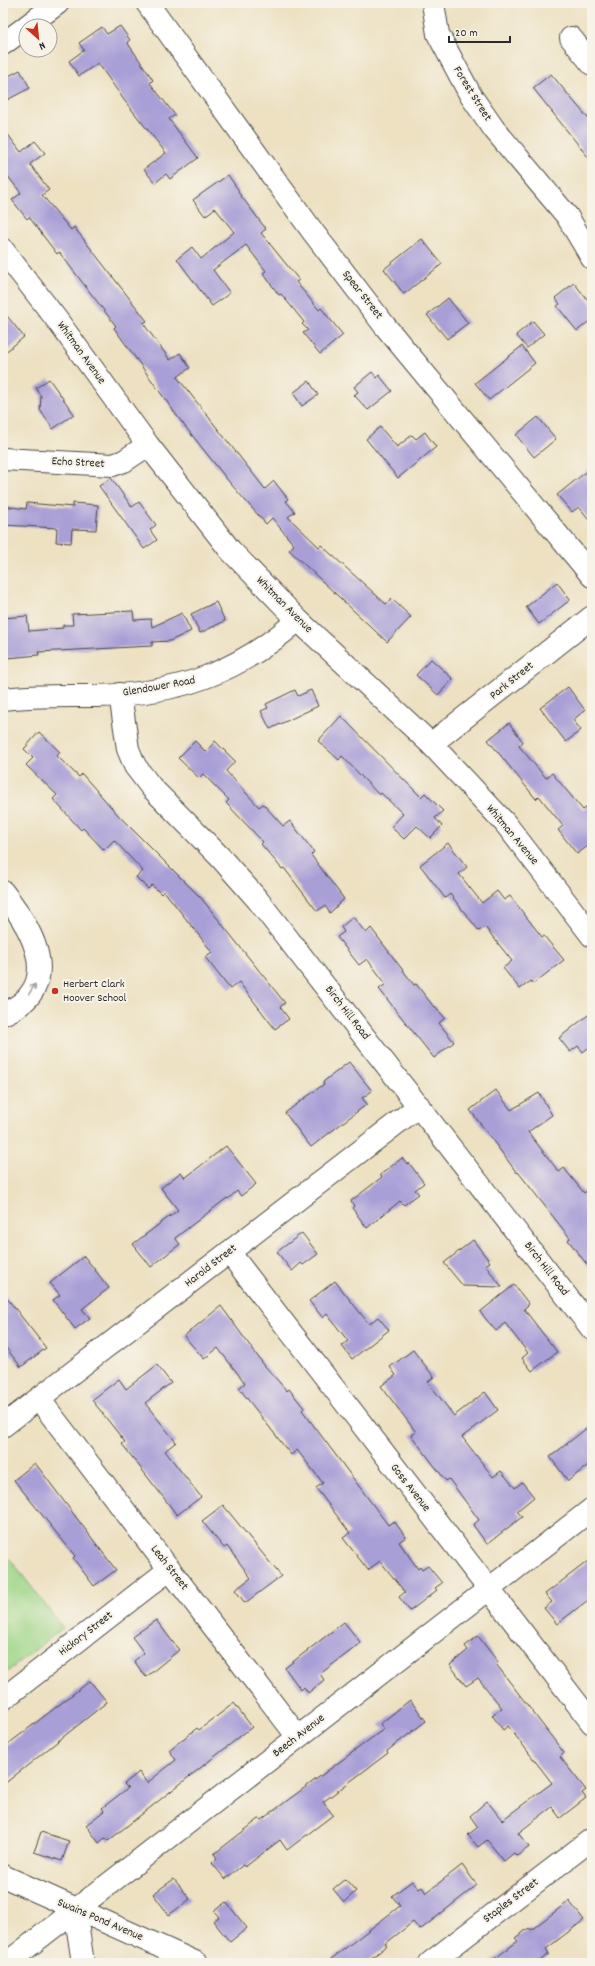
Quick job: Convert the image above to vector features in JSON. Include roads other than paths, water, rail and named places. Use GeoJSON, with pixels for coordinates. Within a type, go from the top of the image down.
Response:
{"type":"FeatureCollection","features":[{"type":"Feature","properties":{"kind":"street"},"geometry":{"type":"LineString","coordinates":[[38,18],[58,3]]}},
{"type":"Feature","properties":{"kind":"street","name":"Spear Street"},"geometry":{"type":"LineString","coordinates":[[147,3],[313,232],[386,326],[592,576]]}},
{"type":"Feature","properties":{"kind":"street","name":"Forest Street"},"geometry":{"type":"LineString","coordinates":[[433,3],[438,34],[471,96],[494,129],[567,216],[592,258]]}},
{"type":"Feature","properties":{"kind":"street"},"geometry":{"type":"LineString","coordinates":[[3,44],[18,33]]}},
{"type":"Feature","properties":{"kind":"street"},"geometry":{"type":"LineString","coordinates":[[572,38],[592,64]]}},
{"type":"Feature","properties":{"kind":"street","name":"Whitman Avenue"},"geometry":{"type":"LineString","coordinates":[[3,250],[57,320],[148,445],[230,550],[298,620],[432,744],[505,823],[592,936]]}},
{"type":"Feature","properties":{"kind":"street","name":"Echo Street"},"geometry":{"type":"LineString","coordinates":[[3,459],[113,465],[124,461],[148,445]]}},
{"type":"Feature","properties":{"kind":"street","name":"Park Street"},"geometry":{"type":"LineString","coordinates":[[432,744],[592,617]]}},
{"type":"Feature","properties":{"kind":"street","name":"Glendower Road"},"geometry":{"type":"LineString","coordinates":[[3,699],[34,696],[120,694],[194,682],[219,673],[262,650],[298,620]]}},
{"type":"Feature","properties":{"kind":"street","name":"Birch Hill Road"},"geometry":{"type":"LineString","coordinates":[[120,694],[128,749],[138,771],[156,792],[220,857],[257,899],[592,1329]]}},
{"type":"Feature","properties":{"kind":"street"},"geometry":{"type":"LineString","coordinates":[[3,892],[26,925],[37,952],[40,971],[34,987],[28,996],[12,1010],[3,1014]]}},
{"type":"Feature","properties":{"kind":"street","name":"Harold Street"},"geometry":{"type":"LineString","coordinates":[[3,1426],[419,1106]]}},
{"type":"Feature","properties":{"kind":"street","name":"Goss Avenue"},"geometry":{"type":"LineString","coordinates":[[229,1252],[592,1722]]}},
{"type":"Feature","properties":{"kind":"street","name":"Leah Street"},"geometry":{"type":"LineString","coordinates":[[39,1399],[298,1737]]}},
{"type":"Feature","properties":{"kind":"street","name":"Beech Avenue"},"geometry":{"type":"LineString","coordinates":[[7,1963],[592,1509]]}},
{"type":"Feature","properties":{"kind":"street","name":"Hickory Street"},"geometry":{"type":"LineString","coordinates":[[3,1699],[170,1569]]}},
{"type":"Feature","properties":{"kind":"street","name":"Staples Street"},"geometry":{"type":"LineString","coordinates":[[430,1963],[592,1839]]}},
{"type":"Feature","properties":{"kind":"street","name":"Swains Pond Avenue"},"geometry":{"type":"LineString","coordinates":[[3,1876],[75,1910],[128,1931],[197,1963]]}},
{"type":"Feature","properties":{"kind":"street"},"geometry":{"type":"LineString","coordinates":[[75,1910],[83,1963]]}},
{"type":"Feature","properties":{"kind":"place","name":"Herbert Clark Hoover School"},"geometry":{"type":"Point","coordinates":[55,991]}}]}
